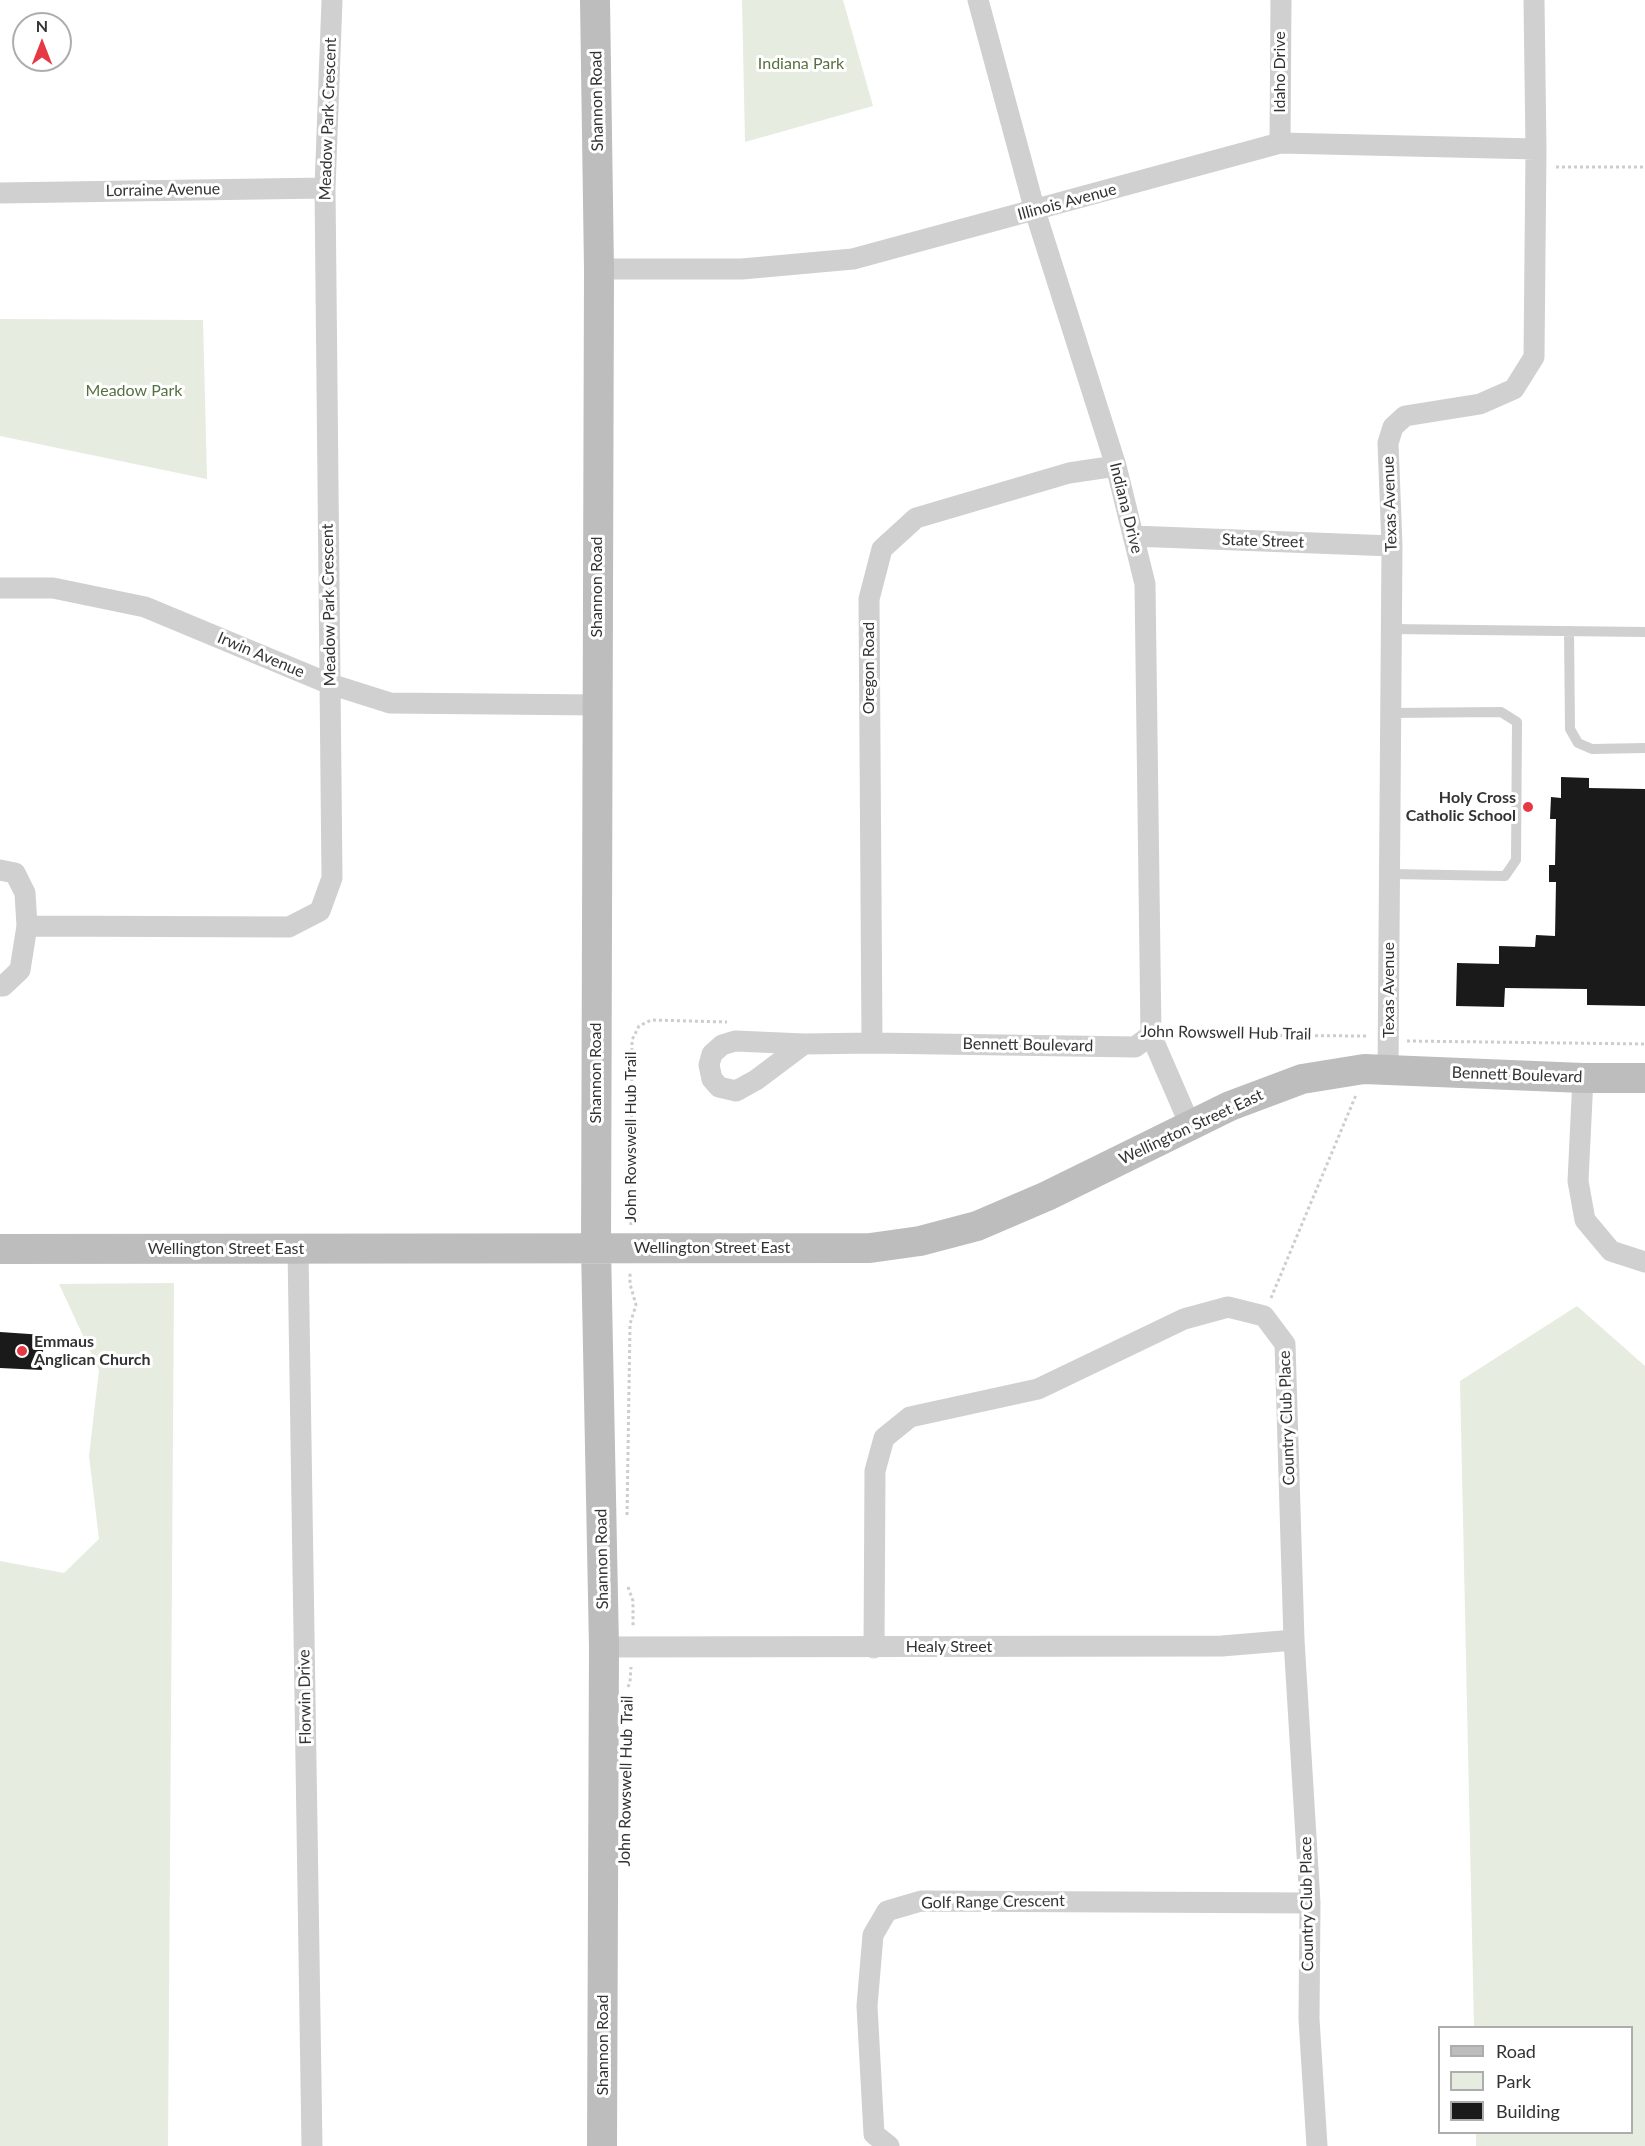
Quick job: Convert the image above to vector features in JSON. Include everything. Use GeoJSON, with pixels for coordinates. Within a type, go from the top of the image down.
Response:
{"type":"FeatureCollection","features":[{"type":"Feature","properties":{"kind":"street","name":"Meadow Park Crescent"},"geometry":{"type":"LineString","coordinates":[[27,926],[289,927],[320,911],[332,878],[325,188],[332,0]]}},
{"type":"Feature","properties":{"kind":"street","name":"Shannon Road"},"geometry":{"type":"LineString","coordinates":[[595,0],[599,269],[596,1248],[618,1647],[602,2146]]}},
{"type":"Feature","properties":{"kind":"street","name":"Indiana Drive"},"geometry":{"type":"LineString","coordinates":[[978,0],[1035,211],[1116,466],[1146,584],[1151,1035]]}},
{"type":"Feature","properties":{"kind":"street","name":"Idaho Drive"},"geometry":{"type":"LineString","coordinates":[[1280,143],[1281,0]]}},
{"type":"Feature","properties":{"kind":"street","name":"Texas Avenue"},"geometry":{"type":"LineString","coordinates":[[1388,1056],[1392,546],[1388,443],[1393,427],[1405,416],[1480,404],[1514,389],[1534,357],[1536,158],[1534,0]]}},
{"type":"Feature","properties":{"kind":"street","name":"Illinois Avenue"},"geometry":{"type":"LineString","coordinates":[[599,269],[742,268],[853,259],[1280,143],[1536,158]]}},
{"type":"Feature","properties":{"kind":"street","name":"Lorraine Avenue"},"geometry":{"type":"LineString","coordinates":[[0,193],[325,188]]}},
{"type":"Feature","properties":{"kind":"street","name":"Oregon Road"},"geometry":{"type":"LineString","coordinates":[[872,1043],[869,599],[882,549],[916,518],[1069,473],[1116,466]]}},
{"type":"Feature","properties":{"kind":"street","name":"State Street"},"geometry":{"type":"LineString","coordinates":[[1133,536],[1392,546]]}},
{"type":"Feature","properties":{"kind":"street","name":"Irwin Avenue"},"geometry":{"type":"LineString","coordinates":[[0,588],[53,588],[145,607],[330,684],[390,703],[597,705]]}},
{"type":"Feature","properties":{"kind":"street"},"geometry":{"type":"LineString","coordinates":[[0,870],[15,873],[25,893],[27,926],[20,970],[3,986],[0,986]]}},
{"type":"Feature","properties":{"kind":"street","name":"Bennett Boulevard"},"geometry":{"type":"LineString","coordinates":[[804,1044],[1135,1047],[1151,1035]]}},
{"type":"Feature","properties":{"kind":"street"},"geometry":{"type":"LineString","coordinates":[[1151,1035],[1190,1125]]}},
{"type":"Feature","properties":{"kind":"street","name":"Bennett Boulevard"},"geometry":{"type":"LineString","coordinates":[[1388,1056],[1583,1078],[1645,1078]]}},
{"type":"Feature","properties":{"kind":"street","name":"Wellington Street East"},"geometry":{"type":"LineString","coordinates":[[0,1249],[870,1248],[920,1241],[976,1226],[1037,1201],[1262,1092],[1302,1078],[1361,1069],[1388,1056]]}},
{"type":"Feature","properties":{"kind":"street"},"geometry":{"type":"LineString","coordinates":[[1583,1078],[1578,1181],[1585,1220],[1611,1251],[1645,1262]]}},
{"type":"Feature","properties":{"kind":"street","name":"Florwin Drive"},"geometry":{"type":"LineString","coordinates":[[298,1249],[312,2146]]}},
{"type":"Feature","properties":{"kind":"street"},"geometry":{"type":"LineString","coordinates":[[874,1648],[875,1471],[884,1438],[910,1417],[1038,1389],[1184,1319],[1228,1307],[1264,1316]]}},
{"type":"Feature","properties":{"kind":"street","name":"Country Club Place"},"geometry":{"type":"LineString","coordinates":[[1264,1316],[1285,1344],[1294,1640],[1310,1903],[1309,2019],[1317,2146]]}},
{"type":"Feature","properties":{"kind":"street","name":"Healy Street"},"geometry":{"type":"LineString","coordinates":[[618,1647],[1222,1646],[1294,1640]]}},
{"type":"Feature","properties":{"kind":"street","name":"Golf Range Crescent"},"geometry":{"type":"LineString","coordinates":[[889,2146],[874,2134],[867,2006],[873,1935],[887,1911],[921,1900],[1310,1903]]}},
{"type":"Feature","properties":{"kind":"lane"},"geometry":{"type":"LineString","coordinates":[[1392,629],[1645,632]]}},
{"type":"Feature","properties":{"kind":"lane"},"geometry":{"type":"LineString","coordinates":[[1569,631],[1570,729],[1578,743],[1592,748],[1645,748]]}},
{"type":"Feature","properties":{"kind":"lane"},"geometry":{"type":"LineString","coordinates":[[1390,874],[1506,876],[1516,860],[1517,722],[1501,712],[1391,713]]}},
{"type":"Feature","properties":{"kind":"path"},"geometry":{"type":"LineString","coordinates":[[1536,158],[1645,167]]}},
{"type":"Feature","properties":{"kind":"path","name":"John Rowswell Hub Trail"},"geometry":{"type":"LineString","coordinates":[[627,1525],[630,1324],[636,1305],[630,1284],[632,1040],[639,1026],[651,1020],[733,1022]]}},
{"type":"Feature","properties":{"kind":"path","name":"John Rowswell Hub Trail"},"geometry":{"type":"LineString","coordinates":[[1151,1035],[1364,1035],[1388,1056],[1645,1044]]}},
{"type":"Feature","properties":{"kind":"path"},"geometry":{"type":"LineString","coordinates":[[1264,1316],[1356,1095]]}},
{"type":"Feature","properties":{"kind":"path","name":"John Rowswell Hub Trail"},"geometry":{"type":"LineString","coordinates":[[624,1694],[630,1682],[618,1647],[633,1600],[626,1584]]}},
{"type":"Feature","properties":{"kind":"green space","name":"Indiana Park"},"geometry":{"type":"Polygon","coordinates":[[[742,0],[843,0],[873,106],[745,142],[742,0]]]}},
{"type":"Feature","properties":{"kind":"green space","name":"Meadow Park"},"geometry":{"type":"Polygon","coordinates":[[[0,319],[203,320],[207,479],[0,436],[0,319]]]}},
{"type":"Feature","properties":{"kind":"green space"},"geometry":{"type":"Polygon","coordinates":[[[174,1283],[168,2146],[0,2146],[0,1561],[64,1573],[99,1539],[89,1456],[99,1370],[59,1284],[174,1283]]]}},
{"type":"Feature","properties":{"kind":"green space"},"geometry":{"type":"Polygon","coordinates":[[[1577,1306],[1645,1366],[1645,2146],[1476,2146],[1476,2134],[1633,2134],[1633,2026],[1474,2026],[1460,1381],[1577,1306]]]}},
{"type":"Feature","properties":{"kind":"building"},"geometry":{"type":"Polygon","coordinates":[[[1561,777],[1589,778],[1589,788],[1645,789],[1645,1006],[1587,1005],[1587,989],[1505,988],[1504,1007],[1456,1006],[1457,963],[1499,964],[1499,946],[1535,947],[1536,935],[1555,936],[1556,882],[1549,882],[1549,865],[1555,865],[1556,819],[1550,819],[1551,797],[1561,798],[1561,777]]]}},
{"type":"Feature","properties":{"kind":"building","name":"Emmaus Anglican Church"},"geometry":{"type":"Polygon","coordinates":[[[0,1332],[44,1335],[42,1370],[0,1368],[0,1332]]]}},
{"type":"Feature","properties":{"kind":"place","name":"Holy Cross Catholic School"},"geometry":{"type":"Point","coordinates":[1528,807]}},
{"type":"Feature","properties":{"kind":"place","name":"Emmaus Anglican Church"},"geometry":{"type":"Point","coordinates":[22,1351]}}]}
